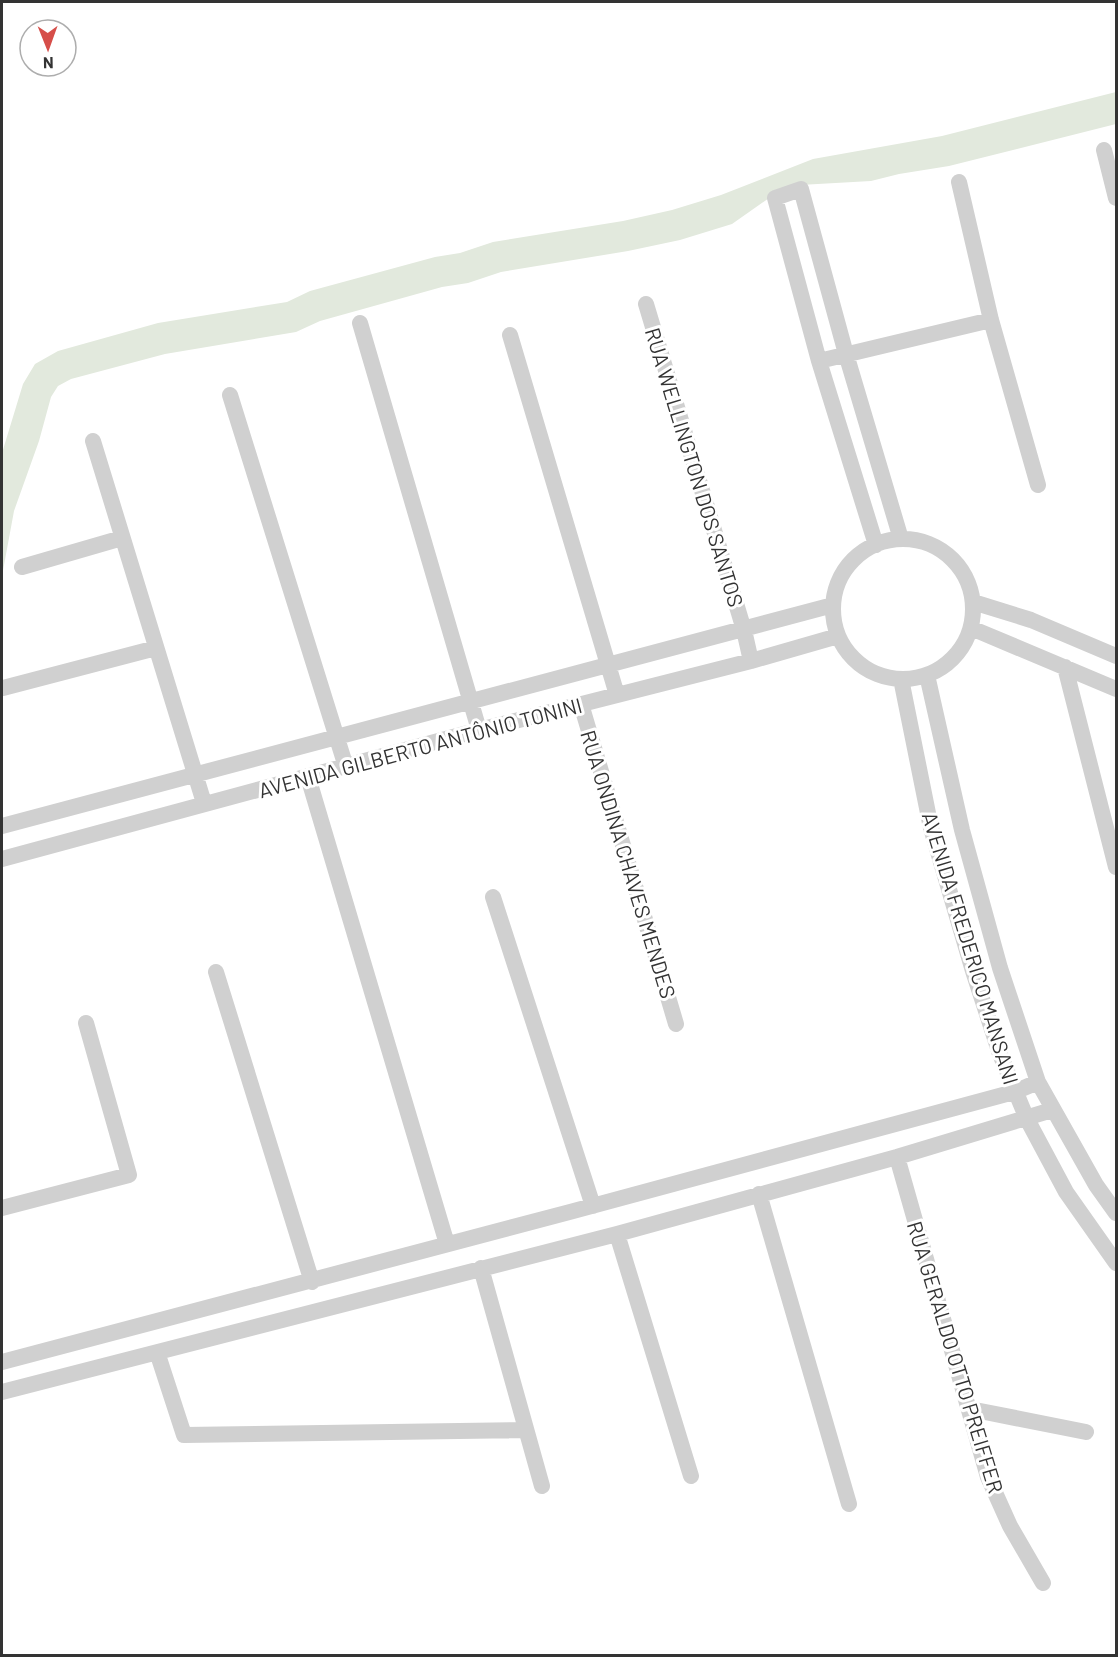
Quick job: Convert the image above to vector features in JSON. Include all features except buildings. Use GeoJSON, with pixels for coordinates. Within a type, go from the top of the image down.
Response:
{"type":"FeatureCollection","features":[{"type":"Feature","properties":{"kind":"street"},"geometry":{"type":"LineString","coordinates":[[1104,150],[1116,198]]}},
{"type":"Feature","properties":{"kind":"street"},"geometry":{"type":"LineString","coordinates":[[959,182],[991,320],[1038,485]]}},
{"type":"Feature","properties":{"kind":"street"},"geometry":{"type":"LineString","coordinates":[[876,545],[819,361],[775,198],[801,189],[846,354],[901,540]]}},
{"type":"Feature","properties":{"kind":"street","name":"RUA WELLINGTON DOS SANTOS"},"geometry":{"type":"LineString","coordinates":[[646,304],[744,630],[751,661]]}},
{"type":"Feature","properties":{"kind":"street"},"geometry":{"type":"LineString","coordinates":[[819,361],[991,320]]}},
{"type":"Feature","properties":{"kind":"street"},"geometry":{"type":"LineString","coordinates":[[360,323],[479,730]]}},
{"type":"Feature","properties":{"kind":"street"},"geometry":{"type":"LineString","coordinates":[[510,335],[617,695]]}},
{"type":"Feature","properties":{"kind":"street"},"geometry":{"type":"LineString","coordinates":[[230,395],[346,767]]}},
{"type":"Feature","properties":{"kind":"street"},"geometry":{"type":"LineString","coordinates":[[93,441],[204,804]]}},
{"type":"Feature","properties":{"kind":"street"},"geometry":{"type":"LineString","coordinates":[[22,567],[122,538]]}},
{"type":"Feature","properties":{"kind":"street"},"geometry":{"type":"LineString","coordinates":[[901,540],[927,543],[949,556],[965,576],[973,602],[971,628],[966,640],[950,661],[927,675],[901,679],[889,678],[866,668],[847,651],[838,636],[833,605],[839,580],[846,569],[864,551],[876,545],[901,540]]}},
{"type":"Feature","properties":{"kind":"street"},"geometry":{"type":"LineString","coordinates":[[973,602],[1031,620],[1116,656]]}},
{"type":"Feature","properties":{"kind":"street","name":"AVENIDA GILBERTO ANTÔNIO TONINI"},"geometry":{"type":"LineString","coordinates":[[2,826],[833,605]]}},
{"type":"Feature","properties":{"kind":"street"},"geometry":{"type":"LineString","coordinates":[[971,628],[1116,689]]}},
{"type":"Feature","properties":{"kind":"street","name":"AVENIDA GILBERTO ANTÔNIO TONINI"},"geometry":{"type":"LineString","coordinates":[[2,859],[838,636]]}},
{"type":"Feature","properties":{"kind":"street"},"geometry":{"type":"LineString","coordinates":[[3,687],[156,648]]}},
{"type":"Feature","properties":{"kind":"street"},"geometry":{"type":"LineString","coordinates":[[1065,667],[1116,867]]}},
{"type":"Feature","properties":{"kind":"street","name":"AVENIDA FREDERICO MANSANI"},"geometry":{"type":"LineString","coordinates":[[927,675],[962,830],[1000,968],[1038,1082],[1096,1185],[1116,1213]]}},
{"type":"Feature","properties":{"kind":"street","name":"AVENIDA FREDERICO MANSANI"},"geometry":{"type":"LineString","coordinates":[[901,679],[931,828],[973,971],[1014,1092],[1066,1192],[1116,1263]]}},
{"type":"Feature","properties":{"kind":"street","name":"RUA ONDINA CHAVES MENDES"},"geometry":{"type":"LineString","coordinates":[[581,704],[676,1024]]}},
{"type":"Feature","properties":{"kind":"street"},"geometry":{"type":"LineString","coordinates":[[308,777],[447,1244]]}},
{"type":"Feature","properties":{"kind":"street"},"geometry":{"type":"LineString","coordinates":[[494,897],[592,1206]]}},
{"type":"Feature","properties":{"kind":"street"},"geometry":{"type":"LineString","coordinates":[[216,972],[312,1282]]}},
{"type":"Feature","properties":{"kind":"street"},"geometry":{"type":"LineString","coordinates":[[2,1208],[129,1175],[86,1023]]}},
{"type":"Feature","properties":{"kind":"street"},"geometry":{"type":"LineString","coordinates":[[2,1362],[312,1282],[1014,1092],[1038,1082]]}},
{"type":"Feature","properties":{"kind":"street"},"geometry":{"type":"LineString","coordinates":[[2,1392],[617,1233],[897,1157],[1052,1110]]}},
{"type":"Feature","properties":{"kind":"street","name":"RUA GERALDO OTTO PREIFFER"},"geometry":{"type":"LineString","coordinates":[[897,1157],[988,1477],[1010,1526],[1043,1583]]}},
{"type":"Feature","properties":{"kind":"street"},"geometry":{"type":"LineString","coordinates":[[759,1194],[849,1504]]}},
{"type":"Feature","properties":{"kind":"street"},"geometry":{"type":"LineString","coordinates":[[617,1233],[691,1476]]}},
{"type":"Feature","properties":{"kind":"street"},"geometry":{"type":"LineString","coordinates":[[481,1268],[542,1486]]}},
{"type":"Feature","properties":{"kind":"street"},"geometry":{"type":"LineString","coordinates":[[157,1352],[184,1435],[525,1431]]}},
{"type":"Feature","properties":{"kind":"street"},"geometry":{"type":"LineString","coordinates":[[970,1408],[1086,1432]]}},
{"type":"Feature","properties":{"kind":"shaded area"},"geometry":{"type":"Polygon","coordinates":[[[1116,92],[1116,124],[949,166],[871,181],[800,185],[772,196],[732,224],[680,240],[501,272],[468,283],[442,287],[320,321],[296,332],[165,354],[71,379],[58,386],[51,397],[39,441],[14,511],[2,576],[2,453],[23,384],[35,364],[58,351],[158,323],[287,302],[310,291],[435,257],[460,253],[493,242],[623,221],[672,210],[721,195],[813,159],[942,136],[1116,92]]]}}]}
